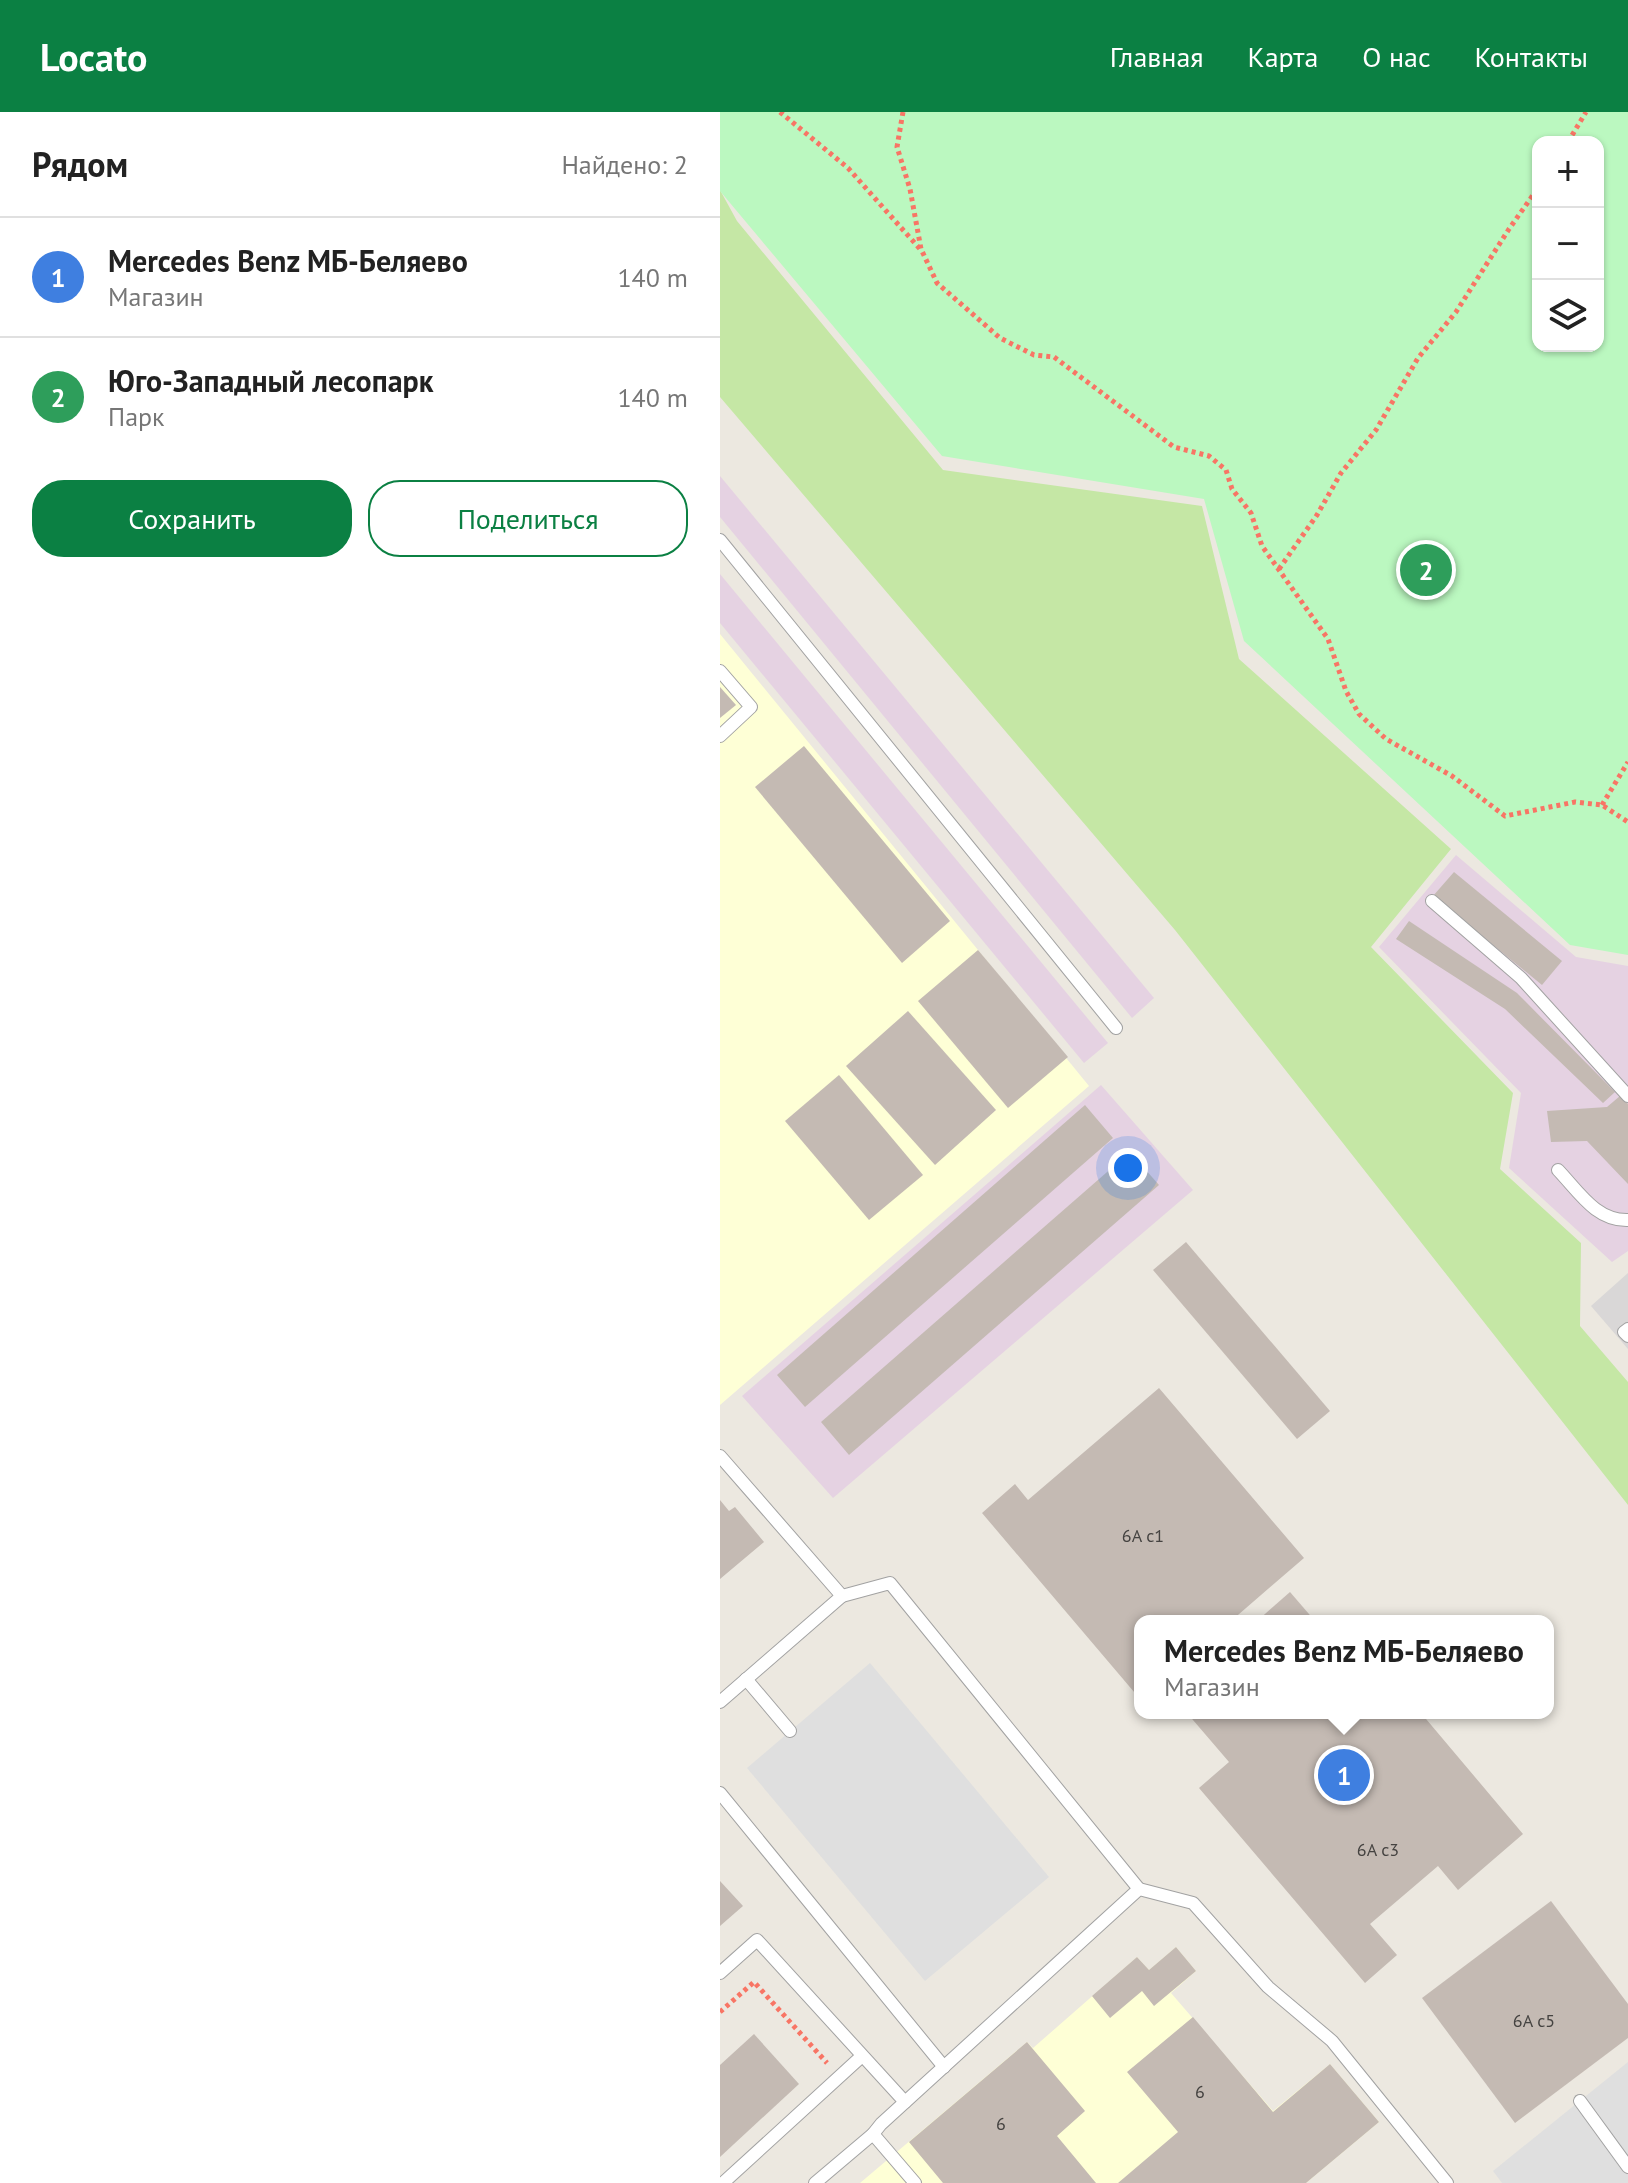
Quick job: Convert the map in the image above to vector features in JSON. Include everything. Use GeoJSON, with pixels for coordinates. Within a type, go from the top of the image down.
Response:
{"type":"FeatureCollection","features":[{"type":"Feature","properties":{"kind":"lane"},"geometry":{"type":"LineString","coordinates":[[720,540],[1116,1028]]}},
{"type":"Feature","properties":{"kind":"lane"},"geometry":{"type":"LineString","coordinates":[[720,671],[751,707],[720,736]]}},
{"type":"Feature","properties":{"kind":"lane"},"geometry":{"type":"LineString","coordinates":[[1432,901],[1521,978],[1628,1096]]}},
{"type":"Feature","properties":{"kind":"lane"},"geometry":{"type":"LineString","coordinates":[[1558,1170],[1600,1214],[1613,1221],[1628,1220]]}},
{"type":"Feature","properties":{"kind":"lane"},"geometry":{"type":"LineString","coordinates":[[1628,1329],[1624,1332],[1628,1336]]}},
{"type":"Feature","properties":{"kind":"lane"},"geometry":{"type":"LineString","coordinates":[[720,1456],[842,1596]]}},
{"type":"Feature","properties":{"kind":"lane"},"geometry":{"type":"LineString","coordinates":[[720,1702],[842,1596],[890,1583],[1139,1889],[1193,1903],[1268,1987],[1332,2041],[1447,2183]]}},
{"type":"Feature","properties":{"kind":"lane"},"geometry":{"type":"LineString","coordinates":[[746,1679],[790,1731]]}},
{"type":"Feature","properties":{"kind":"lane"},"geometry":{"type":"LineString","coordinates":[[720,1793],[944,2067]]}},
{"type":"Feature","properties":{"kind":"lane"},"geometry":{"type":"LineString","coordinates":[[815,2183],[873,2134],[1139,1889]]}},
{"type":"Feature","properties":{"kind":"lane"},"geometry":{"type":"LineString","coordinates":[[720,1973],[757,1940],[905,2102]]}},
{"type":"Feature","properties":{"kind":"lane"},"geometry":{"type":"LineString","coordinates":[[723,2183],[862,2056]]}},
{"type":"Feature","properties":{"kind":"lane"},"geometry":{"type":"LineString","coordinates":[[1580,2101],[1628,2167]]}},
{"type":"Feature","properties":{"kind":"lane"},"geometry":{"type":"LineString","coordinates":[[873,2134],[915,2183]]}},
{"type":"Feature","properties":{"kind":"path"},"geometry":{"type":"LineString","coordinates":[[780,112],[848,168],[921,249]]}},
{"type":"Feature","properties":{"kind":"path"},"geometry":{"type":"LineString","coordinates":[[903,112],[897,147],[910,189],[921,249],[937,283],[1000,338],[1034,355],[1054,357],[1174,447],[1209,456],[1226,470],[1232,489],[1251,513],[1262,546],[1328,639],[1346,691],[1359,714],[1386,739],[1452,776],[1505,816],[1575,802],[1602,805],[1628,822]]}},
{"type":"Feature","properties":{"kind":"path"},"geometry":{"type":"LineString","coordinates":[[1572,136],[1586,112]]}},
{"type":"Feature","properties":{"kind":"path"},"geometry":{"type":"LineString","coordinates":[[1279,569],[1317,515],[1341,473],[1376,430],[1418,358],[1456,312],[1532,196]]}},
{"type":"Feature","properties":{"kind":"path"},"geometry":{"type":"LineString","coordinates":[[1602,805],[1628,762]]}},
{"type":"Feature","properties":{"kind":"path"},"geometry":{"type":"LineString","coordinates":[[720,2012],[754,1982],[835,2071]]}},
{"type":"Feature","properties":{"kind":"shaded area"},"geometry":{"type":"Polygon","coordinates":[[[720,476],[1154,998],[1132,1018],[720,517],[720,476]]]}},
{"type":"Feature","properties":{"kind":"shaded area"},"geometry":{"type":"Polygon","coordinates":[[[720,574],[1108,1043],[1084,1063],[720,623],[720,574]]]}},
{"type":"Feature","properties":{"kind":"shaded area"},"geometry":{"type":"Polygon","coordinates":[[[720,634],[1089,1086],[720,1405],[720,634]]]}},
{"type":"Feature","properties":{"kind":"shaded area"},"geometry":{"type":"Polygon","coordinates":[[[1456,855],[1576,957],[1628,966],[1628,1251],[1612,1262],[1509,1168],[1521,1093],[1379,947],[1456,855]]]}},
{"type":"Feature","properties":{"kind":"shaded area"},"geometry":{"type":"Polygon","coordinates":[[[1101,1085],[1193,1190],[833,1498],[742,1396],[1101,1085]]]}},
{"type":"Feature","properties":{"kind":"shaded area"},"geometry":{"type":"Polygon","coordinates":[[[1628,1273],[1628,1349],[1591,1306],[1628,1273]]]}},
{"type":"Feature","properties":{"kind":"shaded area"},"geometry":{"type":"Polygon","coordinates":[[[870,1663],[1049,1877],[925,1981],[747,1768],[870,1663]]]}},
{"type":"Feature","properties":{"kind":"shaded area"},"geometry":{"type":"Polygon","coordinates":[[[1176,1947],[1196,1971],[1171,1993],[1273,2111],[1330,2064],[1379,2122],[1306,2183],[860,2183],[1027,2042],[1033,2048],[1137,1957],[1149,1970],[1176,1947]]]}},
{"type":"Feature","properties":{"kind":"shaded area"},"geometry":{"type":"Polygon","coordinates":[[[1628,2062],[1628,2183],[1502,2183],[1493,2171],[1628,2062]]]}},
{"type":"Feature","properties":{"kind":"green space"},"geometry":{"type":"Polygon","coordinates":[[[720,112],[1628,112],[1628,955],[1570,945],[1244,641],[1204,499],[942,456],[720,191],[720,112]]]}},
{"type":"Feature","properties":{"kind":"green space"},"geometry":{"type":"Polygon","coordinates":[[[720,190],[737,221],[943,470],[1202,506],[1239,659],[1451,849],[1371,947],[1513,1093],[1500,1169],[1581,1243],[1580,1326],[1628,1382],[1628,1505],[1175,930],[720,397],[720,190]]]}},
{"type":"Feature","properties":{"kind":"building"},"geometry":{"type":"Polygon","coordinates":[[[720,687],[736,705],[720,718],[720,687]]]}},
{"type":"Feature","properties":{"kind":"building"},"geometry":{"type":"Polygon","coordinates":[[[804,746],[950,921],[902,963],[755,787],[804,746]]]}},
{"type":"Feature","properties":{"kind":"building"},"geometry":{"type":"Polygon","coordinates":[[[1454,872],[1562,961],[1542,985],[1433,896],[1454,872]]]}},
{"type":"Feature","properties":{"kind":"building"},"geometry":{"type":"Polygon","coordinates":[[[1409,921],[1517,993],[1615,1092],[1603,1103],[1505,1009],[1396,939],[1409,921]]]}},
{"type":"Feature","properties":{"kind":"building"},"geometry":{"type":"Polygon","coordinates":[[[978,950],[1068,1057],[1008,1108],[918,1001],[978,950]]]}},
{"type":"Feature","properties":{"kind":"building"},"geometry":{"type":"Polygon","coordinates":[[[908,1011],[996,1110],[935,1165],[846,1066],[908,1011]]]}},
{"type":"Feature","properties":{"kind":"building"},"geometry":{"type":"Polygon","coordinates":[[[839,1075],[923,1175],[869,1220],[785,1121],[839,1075]]]}},
{"type":"Feature","properties":{"kind":"building"},"geometry":{"type":"Polygon","coordinates":[[[1620,1096],[1628,1104],[1628,1184],[1587,1141],[1551,1142],[1547,1111],[1607,1107],[1620,1096]]]}},
{"type":"Feature","properties":{"kind":"building"},"geometry":{"type":"Polygon","coordinates":[[[1085,1105],[1113,1138],[805,1407],[777,1375],[1085,1105]]]}},
{"type":"Feature","properties":{"kind":"building"},"geometry":{"type":"Polygon","coordinates":[[[1130,1152],[1159,1185],[849,1455],[821,1422],[1130,1152]]]}},
{"type":"Feature","properties":{"kind":"building"},"geometry":{"type":"Polygon","coordinates":[[[1186,1242],[1330,1411],[1297,1439],[1153,1270],[1186,1242]]]}},
{"type":"Feature","properties":{"kind":"building"},"geometry":{"type":"Polygon","coordinates":[[[1159,1388],[1304,1558],[1238,1615],[1134,1615],[1134,1692],[982,1513],[1015,1484],[1028,1500],[1159,1388]]]}},
{"type":"Feature","properties":{"kind":"building"},"geometry":{"type":"Polygon","coordinates":[[[720,1500],[729,1511],[735,1507],[764,1542],[720,1579],[720,1500]]]}},
{"type":"Feature","properties":{"kind":"building"},"geometry":{"type":"Polygon","coordinates":[[[1290,1592],[1310,1615],[1264,1615],[1290,1592]]]}},
{"type":"Feature","properties":{"kind":"building"},"geometry":{"type":"Polygon","coordinates":[[[1192,1719],[1426,1719],[1523,1834],[1458,1890],[1438,1866],[1370,1924],[1397,1955],[1365,1983],[1199,1788],[1229,1762],[1192,1719]]]}},
{"type":"Feature","properties":{"kind":"building"},"geometry":{"type":"Polygon","coordinates":[[[720,1881],[743,1906],[720,1926],[720,1881]]]}},
{"type":"Feature","properties":{"kind":"building"},"geometry":{"type":"Polygon","coordinates":[[[1551,1901],[1628,2004],[1628,2038],[1515,2123],[1422,1998],[1551,1901]]]}},
{"type":"Feature","properties":{"kind":"building"},"geometry":{"type":"Polygon","coordinates":[[[1176,1947],[1196,1971],[1154,2006],[1142,1991],[1110,2018],[1092,1996],[1137,1957],[1149,1970],[1176,1947]]]}},
{"type":"Feature","properties":{"kind":"building"},"geometry":{"type":"Polygon","coordinates":[[[1193,2017],[1273,2112],[1330,2064],[1379,2122],[1306,2183],[1118,2183],[1178,2132],[1127,2072],[1193,2017]]]}},
{"type":"Feature","properties":{"kind":"building"},"geometry":{"type":"Polygon","coordinates":[[[754,2034],[799,2084],[720,2157],[720,2065],[754,2034]]]}},
{"type":"Feature","properties":{"kind":"building"},"geometry":{"type":"Polygon","coordinates":[[[1027,2042],[1085,2111],[1057,2136],[1096,2183],[943,2183],[909,2142],[1027,2042]]]}},
{"type":"Feature","properties":{"kind":"place","name":"Юго-Западный лесопарк"},"geometry":{"type":"Point","coordinates":[1426,570]}},
{"type":"Feature","properties":{"kind":"place","name":"Mercedes Benz МБ-Беляево"},"geometry":{"type":"Point","coordinates":[1344,1775]}}]}
